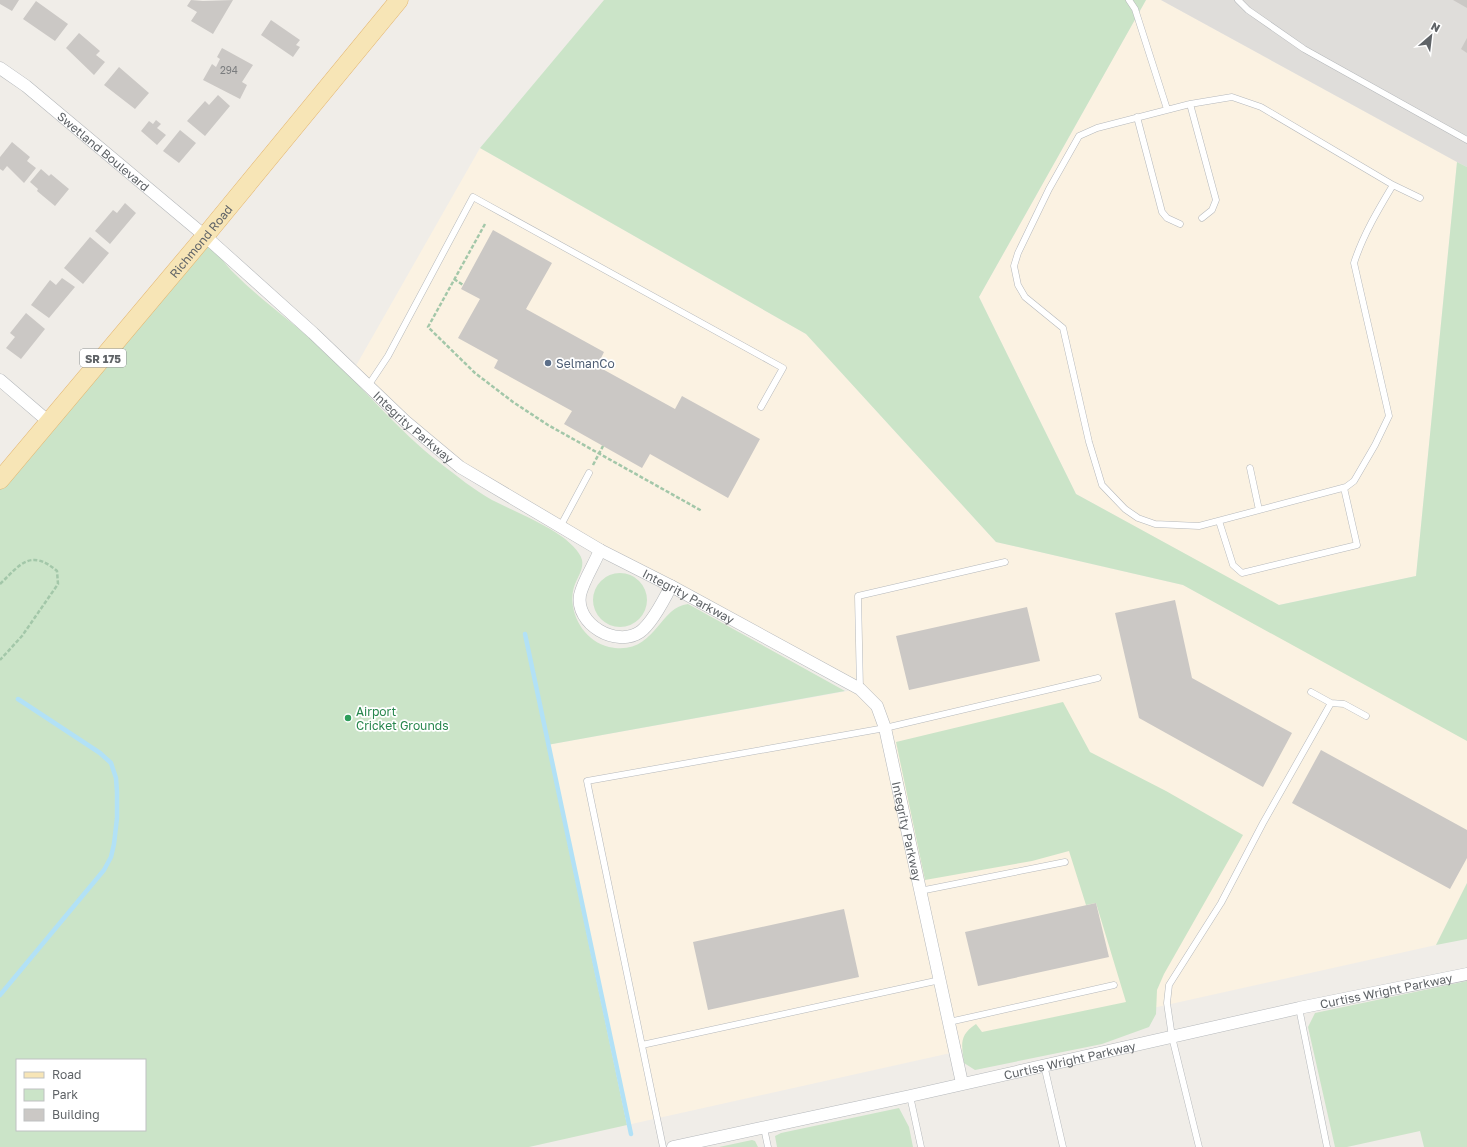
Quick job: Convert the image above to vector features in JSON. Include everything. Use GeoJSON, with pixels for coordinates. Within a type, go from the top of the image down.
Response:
{"type":"FeatureCollection","features":[{"type":"Feature","properties":{"kind":"main road","name":"Richmond Road"},"geometry":{"type":"LineString","coordinates":[[0,480],[205,236],[399,0]]}},
{"type":"Feature","properties":{"kind":"street","name":"Swetland Boulevard"},"geometry":{"type":"LineString","coordinates":[[0,68],[26,86],[205,236]]}},
{"type":"Feature","properties":{"kind":"street","name":"Integrity Parkway"},"geometry":{"type":"LineString","coordinates":[[205,236],[405,421],[460,467],[600,550],[671,586],[860,689],[877,706],[885,728],[962,1083]]}},
{"type":"Feature","properties":{"kind":"street"},"geometry":{"type":"LineString","coordinates":[[0,380],[49,422]]}},
{"type":"Feature","properties":{"kind":"street"},"geometry":{"type":"LineString","coordinates":[[600,550],[580,595],[581,611],[591,625],[606,634],[622,638],[640,632],[664,601],[671,586]]}},
{"type":"Feature","properties":{"kind":"street","name":"Curtiss Wright Parkway"},"geometry":{"type":"LineString","coordinates":[[673,1147],[910,1096],[962,1083],[1299,1008],[1467,974]]}},
{"type":"Feature","properties":{"kind":"lane"},"geometry":{"type":"LineString","coordinates":[[1129,0],[1135,9],[1167,109]]}},
{"type":"Feature","properties":{"kind":"lane"},"geometry":{"type":"LineString","coordinates":[[1238,0],[1248,10],[1304,49],[1467,140]]}},
{"type":"Feature","properties":{"kind":"lane"},"geometry":{"type":"LineString","coordinates":[[1393,185],[1375,216],[1359,248],[1354,263],[1389,416],[1376,445],[1354,481],[1344,488],[1199,526],[1155,524],[1138,518],[1125,509],[1102,485],[1089,442],[1063,328],[1026,297],[1018,284],[1014,266],[1018,253],[1049,189],[1079,136],[1096,128],[1167,109],[1232,97],[1261,107],[1393,185],[1420,198]]}},
{"type":"Feature","properties":{"kind":"lane"},"geometry":{"type":"LineString","coordinates":[[1190,104],[1216,200],[1212,210],[1202,218]]}},
{"type":"Feature","properties":{"kind":"lane"},"geometry":{"type":"LineString","coordinates":[[1137,117],[1162,212],[1167,218],[1180,224]]}},
{"type":"Feature","properties":{"kind":"lane"},"geometry":{"type":"LineString","coordinates":[[368,386],[388,356],[472,197],[783,368],[761,407]]}},
{"type":"Feature","properties":{"kind":"lane"},"geometry":{"type":"LineString","coordinates":[[1250,468],[1259,510]]}},
{"type":"Feature","properties":{"kind":"lane"},"geometry":{"type":"LineString","coordinates":[[560,527],[589,473]]}},
{"type":"Feature","properties":{"kind":"lane"},"geometry":{"type":"LineString","coordinates":[[1219,521],[1233,565],[1242,573],[1357,545],[1344,488]]}},
{"type":"Feature","properties":{"kind":"lane"},"geometry":{"type":"LineString","coordinates":[[860,689],[858,596],[1005,562]]}},
{"type":"Feature","properties":{"kind":"lane"},"geometry":{"type":"LineString","coordinates":[[663,1147],[587,780],[885,728],[1098,678]]}},
{"type":"Feature","properties":{"kind":"lane"},"geometry":{"type":"LineString","coordinates":[[1311,692],[1331,703],[1344,704],[1366,716]]}},
{"type":"Feature","properties":{"kind":"lane"},"geometry":{"type":"LineString","coordinates":[[1199,1147],[1172,1037],[1167,1003],[1169,985],[1221,903],[1263,823],[1331,703]]}},
{"type":"Feature","properties":{"kind":"lane"},"geometry":{"type":"LineString","coordinates":[[920,891],[1064,862]]}},
{"type":"Feature","properties":{"kind":"lane"},"geometry":{"type":"LineString","coordinates":[[642,1045],[940,980]]}},
{"type":"Feature","properties":{"kind":"lane"},"geometry":{"type":"LineString","coordinates":[[949,1022],[1114,986]]}},
{"type":"Feature","properties":{"kind":"lane"},"geometry":{"type":"LineString","coordinates":[[1299,1008],[1327,1147]]}},
{"type":"Feature","properties":{"kind":"lane"},"geometry":{"type":"LineString","coordinates":[[1044,1065],[1063,1147]]}},
{"type":"Feature","properties":{"kind":"lane"},"geometry":{"type":"LineString","coordinates":[[910,1096],[921,1147]]}},
{"type":"Feature","properties":{"kind":"lane"},"geometry":{"type":"LineString","coordinates":[[764,1128],[768,1147]]}},
{"type":"Feature","properties":{"kind":"path"},"geometry":{"type":"LineString","coordinates":[[485,224],[428,327],[475,373],[513,402],[548,425],[702,511]]}},
{"type":"Feature","properties":{"kind":"path"},"geometry":{"type":"LineString","coordinates":[[454,280],[463,285]]}},
{"type":"Feature","properties":{"kind":"path"},"geometry":{"type":"LineString","coordinates":[[589,473],[603,446]]}},
{"type":"Feature","properties":{"kind":"path"},"geometry":{"type":"LineString","coordinates":[[0,584],[24,561],[37,559],[57,571],[58,584],[22,636],[0,660]]}},
{"type":"Feature","properties":{"kind":"shaded area"},"geometry":{"type":"Polygon","coordinates":[[[1146,0],[1161,0],[1457,162],[1416,576],[1278,605],[1076,494],[979,297],[1146,0]]]}},
{"type":"Feature","properties":{"kind":"shaded area"},"geometry":{"type":"Polygon","coordinates":[[[1161,0],[1467,0],[1467,167],[1457,162],[1161,0]]]}},
{"type":"Feature","properties":{"kind":"shaded area"},"geometry":{"type":"Polygon","coordinates":[[[480,148],[806,334],[996,542],[1183,585],[1467,739],[1467,883],[1436,945],[627,1125],[547,745],[859,689],[460,467],[353,371],[480,148]]]}},
{"type":"Feature","properties":{"kind":"green space"},"geometry":{"type":"Polygon","coordinates":[[[604,0],[1146,0],[979,297],[1076,494],[1279,605],[1416,576],[1457,162],[1467,167],[1467,741],[1183,585],[996,542],[806,334],[480,148],[604,0]]]}},
{"type":"Feature","properties":{"kind":"green space","name":"Airport Cricket Grounds"},"geometry":{"type":"Polygon","coordinates":[[[205,236],[236,275],[324,351],[409,437],[424,450],[479,492],[545,526],[573,546],[579,553],[582,560],[581,570],[572,596],[575,615],[585,632],[600,644],[609,647],[624,648],[637,645],[646,639],[669,613],[678,607],[688,604],[845,691],[547,745],[627,1125],[529,1147],[0,1147],[0,480],[205,236]]]}},
{"type":"Feature","properties":{"kind":"green space"},"geometry":{"type":"Polygon","coordinates":[[[620,573],[635,578],[639,581],[642,585],[647,600],[642,615],[639,619],[635,622],[620,627],[605,622],[601,619],[598,615],[593,600],[598,585],[601,581],[605,578],[620,573]]]}},
{"type":"Feature","properties":{"kind":"green space"},"geometry":{"type":"Polygon","coordinates":[[[1063,702],[1090,752],[1166,791],[1243,835],[1164,974],[1157,990],[1156,1014],[1149,1027],[1102,1044],[975,1070],[964,1063],[962,1041],[970,1028],[976,1024],[982,1032],[1126,1002],[1096,903],[1086,905],[1069,851],[1032,861],[925,880],[896,742],[1063,702]]]}},
{"type":"Feature","properties":{"kind":"green space"},"geometry":{"type":"Polygon","coordinates":[[[1467,883],[1467,939],[1436,945],[1467,883]]]}},
{"type":"Feature","properties":{"kind":"green space"},"geometry":{"type":"Polygon","coordinates":[[[1467,981],[1467,1147],[1424,1147],[1420,1131],[1347,1147],[1335,1147],[1308,1027],[1315,1013],[1467,981]]]}},
{"type":"Feature","properties":{"kind":"green space"},"geometry":{"type":"Polygon","coordinates":[[[899,1108],[909,1127],[913,1147],[777,1147],[775,1136],[781,1133],[899,1108]]]}},
{"type":"Feature","properties":{"kind":"green space"},"geometry":{"type":"Polygon","coordinates":[[[752,1140],[755,1141],[758,1147],[719,1147],[752,1140]]]}},
{"type":"Feature","properties":{"kind":"building"},"geometry":{"type":"Polygon","coordinates":[[[0,0],[19,0],[12,11],[0,4],[0,0]]]}},
{"type":"Feature","properties":{"kind":"building"},"geometry":{"type":"Polygon","coordinates":[[[191,0],[233,0],[213,34],[191,21],[197,12],[187,6],[191,0]]]}},
{"type":"Feature","properties":{"kind":"building"},"geometry":{"type":"Polygon","coordinates":[[[1453,0],[1467,0],[1467,8],[1453,0]]]}},
{"type":"Feature","properties":{"kind":"building"},"geometry":{"type":"Polygon","coordinates":[[[36,1],[68,24],[55,41],[23,19],[36,1]]]}},
{"type":"Feature","properties":{"kind":"building"},"geometry":{"type":"Polygon","coordinates":[[[271,20],[300,40],[296,45],[300,47],[293,57],[261,35],[271,20]]]}},
{"type":"Feature","properties":{"kind":"building"},"geometry":{"type":"Polygon","coordinates":[[[79,33],[100,51],[96,55],[105,62],[94,75],[66,48],[79,33]]]}},
{"type":"Feature","properties":{"kind":"building"},"geometry":{"type":"Polygon","coordinates":[[[1467,38],[1467,53],[1461,49],[1467,38]]]}},
{"type":"Feature","properties":{"kind":"building"},"geometry":{"type":"Polygon","coordinates":[[[222,48],[253,65],[242,82],[247,85],[240,99],[203,80],[212,64],[216,67],[220,59],[217,57],[222,48]]]}},
{"type":"Feature","properties":{"kind":"building"},"geometry":{"type":"Polygon","coordinates":[[[119,67],[149,93],[135,109],[104,85],[119,67]]]}},
{"type":"Feature","properties":{"kind":"building"},"geometry":{"type":"Polygon","coordinates":[[[218,95],[230,106],[205,136],[187,121],[205,101],[209,105],[218,95]]]}},
{"type":"Feature","properties":{"kind":"building"},"geometry":{"type":"Polygon","coordinates":[[[156,120],[161,124],[157,128],[166,135],[157,145],[141,131],[149,121],[153,124],[156,120]]]}},
{"type":"Feature","properties":{"kind":"building"},"geometry":{"type":"Polygon","coordinates":[[[180,130],[196,143],[179,163],[163,151],[180,130]]]}},
{"type":"Feature","properties":{"kind":"building"},"geometry":{"type":"Polygon","coordinates":[[[12,142],[30,157],[27,161],[36,168],[24,183],[7,166],[3,171],[0,169],[0,157],[12,142]]]}},
{"type":"Feature","properties":{"kind":"building"},"geometry":{"type":"Polygon","coordinates":[[[41,169],[49,176],[51,174],[69,189],[55,206],[37,191],[38,189],[30,182],[41,169]]]}},
{"type":"Feature","properties":{"kind":"building"},"geometry":{"type":"Polygon","coordinates":[[[125,203],[136,213],[110,244],[95,231],[113,210],[117,213],[125,203]]]}},
{"type":"Feature","properties":{"kind":"building","name":"SelmanCo"},"geometry":{"type":"Polygon","coordinates":[[[493,230],[552,263],[526,309],[604,352],[597,366],[675,409],[682,396],[760,439],[728,498],[650,454],[642,468],[564,424],[572,411],[494,368],[498,360],[458,338],[480,299],[461,289],[493,230]]]}},
{"type":"Feature","properties":{"kind":"building"},"geometry":{"type":"Polygon","coordinates":[[[90,237],[109,253],[83,284],[64,268],[90,237]]]}},
{"type":"Feature","properties":{"kind":"building"},"geometry":{"type":"Polygon","coordinates":[[[62,278],[75,287],[49,318],[31,305],[50,280],[56,285],[62,278]]]}},
{"type":"Feature","properties":{"kind":"building"},"geometry":{"type":"Polygon","coordinates":[[[26,313],[45,329],[21,359],[6,348],[15,337],[10,333],[26,313]]]}},
{"type":"Feature","properties":{"kind":"building"},"geometry":{"type":"Polygon","coordinates":[[[1175,600],[1192,678],[1292,733],[1263,787],[1139,718],[1115,613],[1175,600]]]}},
{"type":"Feature","properties":{"kind":"building"},"geometry":{"type":"Polygon","coordinates":[[[1027,607],[1040,661],[909,690],[896,636],[1027,607]]]}},
{"type":"Feature","properties":{"kind":"building"},"geometry":{"type":"Polygon","coordinates":[[[1321,750],[1467,830],[1467,858],[1450,889],[1292,803],[1321,750]]]}},
{"type":"Feature","properties":{"kind":"building"},"geometry":{"type":"Polygon","coordinates":[[[1096,903],[1109,957],[978,986],[965,932],[1096,903]]]}},
{"type":"Feature","properties":{"kind":"building"},"geometry":{"type":"Polygon","coordinates":[[[844,909],[859,977],[708,1010],[693,942],[844,909]]]}},
{"type":"Feature","properties":{"kind":"waterway"},"geometry":{"type":"LineString","coordinates":[[525,634],[631,1134]]}},
{"type":"Feature","properties":{"kind":"waterway"},"geometry":{"type":"LineString","coordinates":[[0,995],[104,870],[111,857],[117,818],[116,778],[111,763],[100,753],[18,699]]}},
{"type":"Feature","properties":{"kind":"place","name":"SelmanCo"},"geometry":{"type":"Point","coordinates":[548,363]}},
{"type":"Feature","properties":{"kind":"place","name":"Airport Cricket Grounds"},"geometry":{"type":"Point","coordinates":[348,718]}}]}
